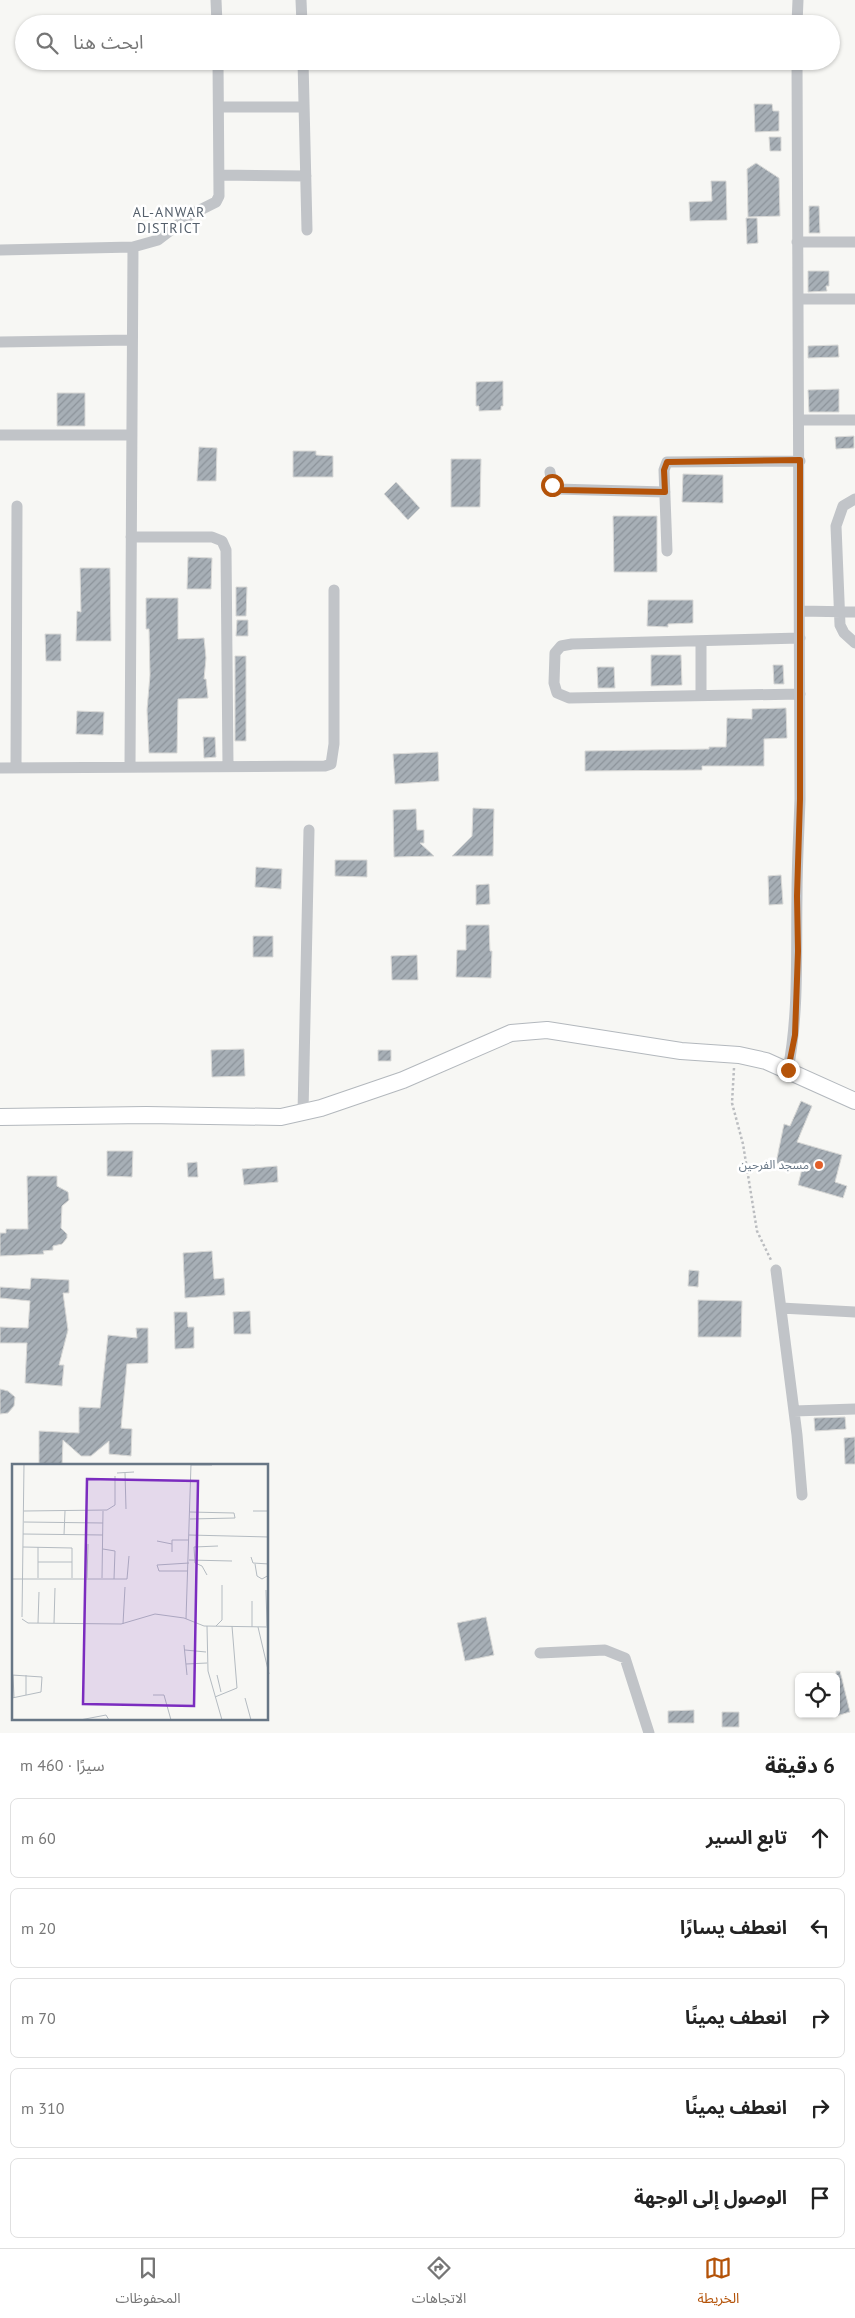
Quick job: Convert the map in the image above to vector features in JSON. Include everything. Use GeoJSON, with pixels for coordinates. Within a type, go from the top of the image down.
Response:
{"type":"FeatureCollection","features":[{"type":"Feature","properties":{"kind":"street"},"geometry":{"type":"LineString","coordinates":[[216,0],[217,15]]}},
{"type":"Feature","properties":{"kind":"street"},"geometry":{"type":"LineString","coordinates":[[301,0],[302,15]]}},
{"type":"Feature","properties":{"kind":"street"},"geometry":{"type":"LineString","coordinates":[[797,15],[798,0]]}},
{"type":"Feature","properties":{"kind":"street"},"geometry":{"type":"LineString","coordinates":[[0,250],[133,247],[158,240],[185,219],[216,202],[219,196],[218,70]]}},
{"type":"Feature","properties":{"kind":"street"},"geometry":{"type":"LineString","coordinates":[[303,70],[307,230]]}},
{"type":"Feature","properties":{"kind":"street"},"geometry":{"type":"LineString","coordinates":[[788,1070],[795,1035],[797,997],[800,694],[797,70]]}},
{"type":"Feature","properties":{"kind":"street"},"geometry":{"type":"LineString","coordinates":[[219,107],[304,107]]}},
{"type":"Feature","properties":{"kind":"street"},"geometry":{"type":"LineString","coordinates":[[219,175],[306,176]]}},
{"type":"Feature","properties":{"kind":"street"},"geometry":{"type":"LineString","coordinates":[[797,242],[855,242]]}},
{"type":"Feature","properties":{"kind":"street"},"geometry":{"type":"LineString","coordinates":[[130,766],[133,247]]}},
{"type":"Feature","properties":{"kind":"street"},"geometry":{"type":"LineString","coordinates":[[799,299],[855,299]]}},
{"type":"Feature","properties":{"kind":"street"},"geometry":{"type":"LineString","coordinates":[[0,342],[132,340]]}},
{"type":"Feature","properties":{"kind":"street"},"geometry":{"type":"LineString","coordinates":[[800,420],[855,420]]}},
{"type":"Feature","properties":{"kind":"street"},"geometry":{"type":"LineString","coordinates":[[0,435],[132,435]]}},
{"type":"Feature","properties":{"kind":"street"},"geometry":{"type":"LineString","coordinates":[[666,552],[664,470],[667,462],[800,460]]}},
{"type":"Feature","properties":{"kind":"street"},"geometry":{"type":"LineString","coordinates":[[550,472],[552,485],[556,489],[665,492]]}},
{"type":"Feature","properties":{"kind":"street"},"geometry":{"type":"LineString","coordinates":[[855,500],[843,506],[836,526],[838,612],[844,633],[855,643]]}},
{"type":"Feature","properties":{"kind":"street"},"geometry":{"type":"LineString","coordinates":[[16,768],[17,506]]}},
{"type":"Feature","properties":{"kind":"street"},"geometry":{"type":"LineString","coordinates":[[131,537],[212,537],[222,541],[226,550],[228,766]]}},
{"type":"Feature","properties":{"kind":"street"},"geometry":{"type":"LineString","coordinates":[[0,768],[325,766],[331,764],[334,744],[334,590]]}},
{"type":"Feature","properties":{"kind":"street"},"geometry":{"type":"LineString","coordinates":[[800,612],[855,612]]}},
{"type":"Feature","properties":{"kind":"street"},"geometry":{"type":"LineString","coordinates":[[800,638],[572,644],[561,646],[555,652],[554,683],[558,693],[569,698],[800,694]]}},
{"type":"Feature","properties":{"kind":"street"},"geometry":{"type":"LineString","coordinates":[[701,642],[701,696]]}},
{"type":"Feature","properties":{"kind":"street"},"geometry":{"type":"LineString","coordinates":[[303,1113],[309,830]]}},
{"type":"Feature","properties":{"kind":"street"},"geometry":{"type":"LineString","coordinates":[[0,1117],[146,1115],[281,1117],[303,1113],[403,1080],[511,1033],[546,1030],[681,1051],[739,1055],[766,1061],[855,1101]]}},
{"type":"Feature","properties":{"kind":"street"},"geometry":{"type":"LineString","coordinates":[[776,1270],[794,1411],[802,1495]]}},
{"type":"Feature","properties":{"kind":"street"},"geometry":{"type":"LineString","coordinates":[[781,1308],[855,1312]]}},
{"type":"Feature","properties":{"kind":"street"},"geometry":{"type":"LineString","coordinates":[[794,1411],[855,1409]]}},
{"type":"Feature","properties":{"kind":"street"},"geometry":{"type":"LineString","coordinates":[[540,1653],[605,1650],[625,1658],[649,1733]]}},
{"type":"Feature","properties":{"kind":"path"},"geometry":{"type":"LineString","coordinates":[[739,1055],[733,1072],[732,1102],[743,1144],[757,1231],[776,1270]]}},
{"type":"Feature","properties":{"kind":"building"},"geometry":{"type":"Polygon","coordinates":[[[754,104],[772,104],[773,111],[779,111],[779,131],[755,132],[754,104]]]}},
{"type":"Feature","properties":{"kind":"building"},"geometry":{"type":"Polygon","coordinates":[[[769,137],[781,137],[781,151],[770,151],[769,137]]]}},
{"type":"Feature","properties":{"kind":"building"},"geometry":{"type":"Polygon","coordinates":[[[756,163],[779,178],[780,216],[748,217],[747,169],[756,163]]]}},
{"type":"Feature","properties":{"kind":"building"},"geometry":{"type":"Polygon","coordinates":[[[711,181],[726,181],[727,220],[690,221],[689,202],[712,201],[711,181]]]}},
{"type":"Feature","properties":{"kind":"building"},"geometry":{"type":"Polygon","coordinates":[[[809,206],[819,206],[820,233],[809,233],[809,206]]]}},
{"type":"Feature","properties":{"kind":"building"},"geometry":{"type":"Polygon","coordinates":[[[746,218],[757,218],[758,243],[747,244],[746,218]]]}},
{"type":"Feature","properties":{"kind":"building"},"geometry":{"type":"Polygon","coordinates":[[[808,271],[829,271],[827,291],[808,292],[808,271]]]}},
{"type":"Feature","properties":{"kind":"building"},"geometry":{"type":"Polygon","coordinates":[[[838,345],[839,357],[808,358],[808,346],[838,345]]]}},
{"type":"Feature","properties":{"kind":"building"},"geometry":{"type":"Polygon","coordinates":[[[503,381],[503,406],[501,406],[501,410],[479,411],[479,406],[476,406],[476,382],[503,381]]]}},
{"type":"Feature","properties":{"kind":"building"},"geometry":{"type":"Polygon","coordinates":[[[839,389],[839,412],[809,412],[808,390],[839,389]]]}},
{"type":"Feature","properties":{"kind":"building"},"geometry":{"type":"Polygon","coordinates":[[[57,393],[85,393],[85,426],[57,426],[57,393]]]}},
{"type":"Feature","properties":{"kind":"building"},"geometry":{"type":"Polygon","coordinates":[[[854,436],[854,448],[836,449],[835,437],[854,436]]]}},
{"type":"Feature","properties":{"kind":"building"},"geometry":{"type":"Polygon","coordinates":[[[199,447],[217,448],[216,481],[197,481],[199,447]]]}},
{"type":"Feature","properties":{"kind":"building"},"geometry":{"type":"Polygon","coordinates":[[[293,451],[316,451],[316,455],[333,456],[333,477],[293,477],[293,451]]]}},
{"type":"Feature","properties":{"kind":"building"},"geometry":{"type":"Polygon","coordinates":[[[451,459],[481,459],[480,507],[451,507],[451,459]]]}},
{"type":"Feature","properties":{"kind":"building"},"geometry":{"type":"Polygon","coordinates":[[[683,474],[723,475],[723,503],[682,502],[683,474]]]}},
{"type":"Feature","properties":{"kind":"building"},"geometry":{"type":"Polygon","coordinates":[[[396,482],[420,508],[408,520],[384,494],[396,482]]]}},
{"type":"Feature","properties":{"kind":"building"},"geometry":{"type":"Polygon","coordinates":[[[613,516],[657,516],[657,572],[614,572],[613,516]]]}},
{"type":"Feature","properties":{"kind":"building"},"geometry":{"type":"Polygon","coordinates":[[[188,557],[212,558],[211,589],[187,589],[188,557]]]}},
{"type":"Feature","properties":{"kind":"building"},"geometry":{"type":"Polygon","coordinates":[[[80,568],[110,568],[111,641],[76,641],[77,611],[81,612],[80,568]]]}},
{"type":"Feature","properties":{"kind":"building"},"geometry":{"type":"Polygon","coordinates":[[[236,587],[247,587],[246,616],[236,616],[236,587]]]}},
{"type":"Feature","properties":{"kind":"building"},"geometry":{"type":"Polygon","coordinates":[[[146,598],[178,598],[178,639],[204,638],[206,658],[204,679],[206,679],[208,698],[178,699],[177,753],[149,753],[147,710],[150,675],[149,629],[146,629],[146,598]]]}},
{"type":"Feature","properties":{"kind":"building"},"geometry":{"type":"Polygon","coordinates":[[[648,600],[693,600],[693,623],[668,624],[668,627],[647,626],[648,600]]]}},
{"type":"Feature","properties":{"kind":"building"},"geometry":{"type":"Polygon","coordinates":[[[237,620],[248,620],[248,636],[236,636],[237,620]]]}},
{"type":"Feature","properties":{"kind":"building"},"geometry":{"type":"Polygon","coordinates":[[[45,634],[61,634],[61,661],[46,661],[45,634]]]}},
{"type":"Feature","properties":{"kind":"building"},"geometry":{"type":"Polygon","coordinates":[[[651,655],[681,655],[682,685],[651,686],[651,655]]]}},
{"type":"Feature","properties":{"kind":"building"},"geometry":{"type":"Polygon","coordinates":[[[235,656],[246,656],[246,741],[235,741],[235,656]]]}},
{"type":"Feature","properties":{"kind":"building"},"geometry":{"type":"Polygon","coordinates":[[[773,665],[783,665],[784,684],[774,684],[773,665]]]}},
{"type":"Feature","properties":{"kind":"building"},"geometry":{"type":"Polygon","coordinates":[[[597,667],[614,667],[615,688],[598,688],[597,667]]]}},
{"type":"Feature","properties":{"kind":"building"},"geometry":{"type":"Polygon","coordinates":[[[786,708],[787,738],[764,739],[764,766],[702,766],[702,770],[585,771],[585,751],[709,749],[709,747],[726,747],[727,718],[752,719],[752,709],[786,708]]]}},
{"type":"Feature","properties":{"kind":"building"},"geometry":{"type":"Polygon","coordinates":[[[77,711],[104,712],[103,735],[76,734],[77,711]]]}},
{"type":"Feature","properties":{"kind":"building"},"geometry":{"type":"Polygon","coordinates":[[[203,737],[215,737],[216,757],[204,758],[203,737]]]}},
{"type":"Feature","properties":{"kind":"building"},"geometry":{"type":"Polygon","coordinates":[[[438,752],[439,781],[395,784],[393,754],[438,752]]]}},
{"type":"Feature","properties":{"kind":"building"},"geometry":{"type":"Polygon","coordinates":[[[473,808],[494,809],[493,856],[452,856],[472,836],[473,808]]]}},
{"type":"Feature","properties":{"kind":"building"},"geometry":{"type":"Polygon","coordinates":[[[416,809],[417,830],[424,830],[424,843],[420,843],[434,856],[394,857],[393,810],[416,809]]]}},
{"type":"Feature","properties":{"kind":"building"},"geometry":{"type":"Polygon","coordinates":[[[335,860],[367,860],[367,877],[335,876],[335,860]]]}},
{"type":"Feature","properties":{"kind":"building"},"geometry":{"type":"Polygon","coordinates":[[[256,867],[282,869],[281,889],[255,887],[256,867]]]}},
{"type":"Feature","properties":{"kind":"building"},"geometry":{"type":"Polygon","coordinates":[[[781,875],[783,904],[769,905],[768,876],[781,875]]]}},
{"type":"Feature","properties":{"kind":"building"},"geometry":{"type":"Polygon","coordinates":[[[489,884],[490,904],[476,905],[476,885],[489,884]]]}},
{"type":"Feature","properties":{"kind":"building"},"geometry":{"type":"Polygon","coordinates":[[[466,925],[489,925],[490,951],[492,951],[491,978],[456,977],[457,950],[466,950],[466,925]]]}},
{"type":"Feature","properties":{"kind":"building"},"geometry":{"type":"Polygon","coordinates":[[[253,936],[273,936],[273,957],[253,957],[253,936]]]}},
{"type":"Feature","properties":{"kind":"building"},"geometry":{"type":"Polygon","coordinates":[[[417,955],[418,980],[392,980],[391,956],[417,955]]]}},
{"type":"Feature","properties":{"kind":"building"},"geometry":{"type":"Polygon","coordinates":[[[244,1049],[245,1076],[212,1077],[211,1050],[244,1049]]]}},
{"type":"Feature","properties":{"kind":"building"},"geometry":{"type":"Polygon","coordinates":[[[378,1050],[391,1050],[391,1061],[378,1061],[378,1050]]]}},
{"type":"Feature","properties":{"kind":"building"},"geometry":{"type":"Polygon","coordinates":[[[801,1101],[812,1106],[797,1142],[842,1155],[835,1182],[847,1186],[843,1198],[798,1185],[802,1169],[776,1163],[784,1124],[790,1126],[801,1101]]]}},
{"type":"Feature","properties":{"kind":"building"},"geometry":{"type":"Polygon","coordinates":[[[107,1151],[133,1151],[132,1177],[107,1176],[107,1151]]]}},
{"type":"Feature","properties":{"kind":"building"},"geometry":{"type":"Polygon","coordinates":[[[197,1162],[198,1177],[188,1177],[187,1163],[197,1162]]]}},
{"type":"Feature","properties":{"kind":"building"},"geometry":{"type":"Polygon","coordinates":[[[277,1166],[278,1182],[244,1185],[242,1169],[277,1166]]]}},
{"type":"Feature","properties":{"kind":"building"},"geometry":{"type":"Polygon","coordinates":[[[27,1176],[57,1176],[57,1186],[68,1192],[69,1200],[62,1206],[61,1228],[67,1234],[67,1238],[62,1244],[53,1246],[53,1250],[43,1251],[44,1254],[0,1256],[0,1233],[6,1233],[6,1229],[28,1229],[27,1176]]]}},
{"type":"Feature","properties":{"kind":"building"},"geometry":{"type":"Polygon","coordinates":[[[212,1251],[214,1279],[224,1278],[225,1295],[185,1298],[183,1253],[212,1251]]]}},
{"type":"Feature","properties":{"kind":"building"},"geometry":{"type":"Polygon","coordinates":[[[689,1270],[699,1271],[698,1287],[688,1286],[689,1270]]]}},
{"type":"Feature","properties":{"kind":"building"},"geometry":{"type":"Polygon","coordinates":[[[31,1278],[69,1280],[69,1293],[63,1293],[68,1330],[59,1365],[64,1365],[62,1386],[25,1383],[27,1343],[0,1343],[0,1327],[28,1328],[30,1301],[0,1298],[0,1287],[30,1289],[31,1278]]]}},
{"type":"Feature","properties":{"kind":"building"},"geometry":{"type":"Polygon","coordinates":[[[698,1300],[742,1301],[741,1337],[698,1337],[698,1300]]]}},
{"type":"Feature","properties":{"kind":"building"},"geometry":{"type":"Polygon","coordinates":[[[250,1311],[251,1334],[234,1334],[233,1312],[250,1311]]]}},
{"type":"Feature","properties":{"kind":"building"},"geometry":{"type":"Polygon","coordinates":[[[174,1312],[187,1312],[188,1327],[194,1327],[194,1348],[175,1349],[174,1312]]]}},
{"type":"Feature","properties":{"kind":"building"},"geometry":{"type":"Polygon","coordinates":[[[136,1328],[148,1328],[148,1363],[127,1364],[121,1428],[132,1429],[131,1456],[109,1454],[109,1441],[91,1456],[81,1456],[63,1440],[62,1464],[39,1464],[39,1431],[79,1433],[79,1407],[100,1408],[108,1335],[137,1338],[136,1328]]]}},
{"type":"Feature","properties":{"kind":"building"},"geometry":{"type":"Polygon","coordinates":[[[0,1389],[8,1391],[15,1397],[14,1406],[8,1413],[0,1414],[0,1389]]]}},
{"type":"Feature","properties":{"kind":"building"},"geometry":{"type":"Polygon","coordinates":[[[845,1417],[846,1429],[815,1431],[814,1418],[845,1417]]]}},
{"type":"Feature","properties":{"kind":"building"},"geometry":{"type":"Polygon","coordinates":[[[855,1437],[855,1464],[845,1464],[844,1438],[855,1437]]]}},
{"type":"Feature","properties":{"kind":"building"},"geometry":{"type":"Polygon","coordinates":[[[486,1617],[494,1655],[465,1661],[457,1623],[486,1617]]]}},
{"type":"Feature","properties":{"kind":"building"},"geometry":{"type":"Polygon","coordinates":[[[836,1671],[840,1671],[850,1712],[840,1715],[840,1673],[836,1673],[836,1671]]]}},
{"type":"Feature","properties":{"kind":"building"},"geometry":{"type":"Polygon","coordinates":[[[694,1710],[694,1723],[668,1723],[668,1711],[694,1710]]]}},
{"type":"Feature","properties":{"kind":"building"},"geometry":{"type":"Polygon","coordinates":[[[722,1712],[739,1712],[739,1727],[722,1727],[722,1712]]]}},
{"type":"Feature","properties":{"kind":"place","name":"مسجد الفرحين"},"geometry":{"type":"Point","coordinates":[819,1165]}},
{"type":"Feature","properties":{"kind":"district","name":"AL-ANWAR DISTRICT"},"geometry":{"type":"Point","coordinates":[169,220]}},
{"type":"Feature","properties":{"kind":"route"},"geometry":{"type":"LineString","coordinates":[[552,485],[556,489],[562,490],[665,492],[664,470],[667,462],[800,460],[798,951],[795,1035],[788,1070]]}}]}
